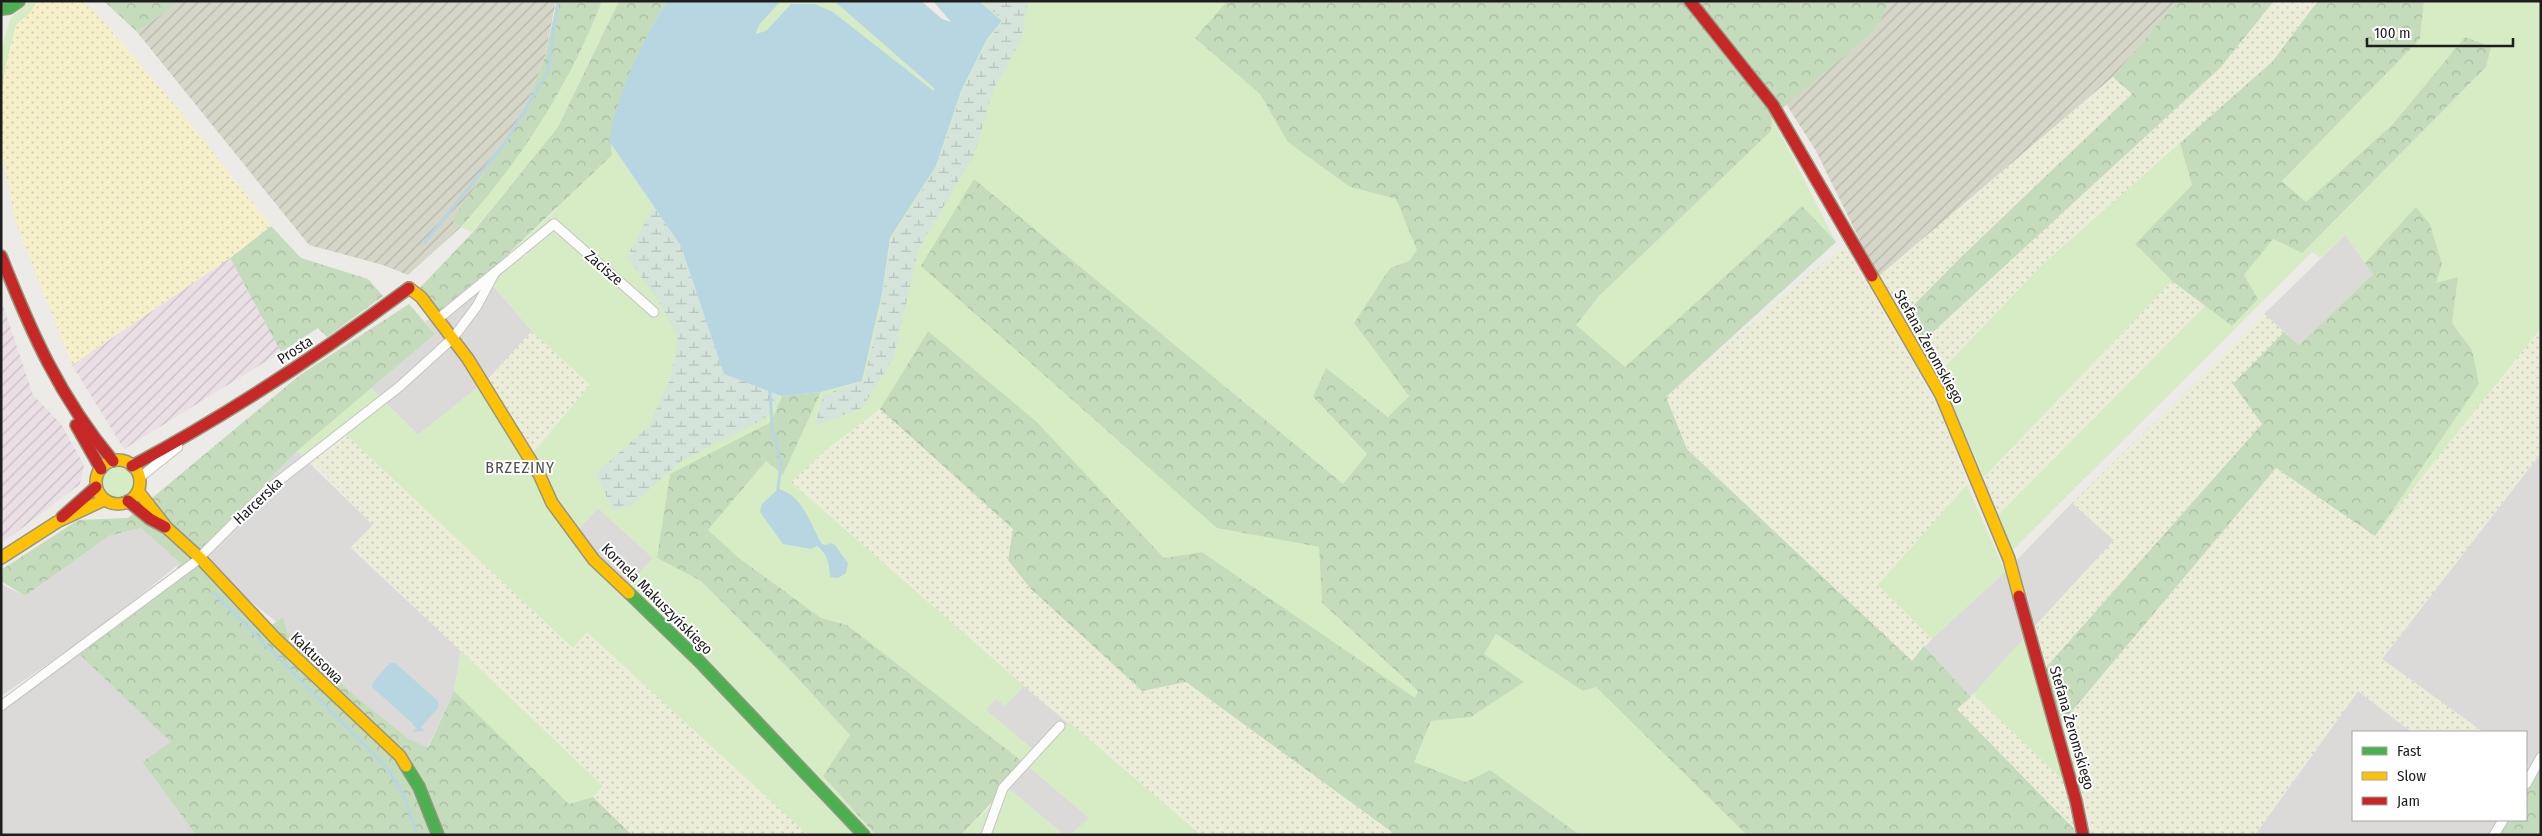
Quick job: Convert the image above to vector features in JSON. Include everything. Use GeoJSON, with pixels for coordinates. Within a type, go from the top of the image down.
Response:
{"type":"FeatureCollection","features":[{"type":"Feature","properties":{"kind":"street"},"geometry":{"type":"LineString","coordinates":[[1,23],[3,9],[19,1]]}},
{"type":"Feature","properties":{"kind":"street","name":"Stefana Żeromskiego"},"geometry":{"type":"LineString","coordinates":[[1690,1],[1773,105],[1941,395],[2009,559],[2076,801],[2083,835]]}},
{"type":"Feature","properties":{"kind":"street","name":"Harcerska"},"geometry":{"type":"LineString","coordinates":[[438,319],[554,224]]}},
{"type":"Feature","properties":{"kind":"street","name":"Zacisze"},"geometry":{"type":"LineString","coordinates":[[554,224],[654,312]]}},
{"type":"Feature","properties":{"kind":"street"},"geometry":{"type":"LineString","coordinates":[[1,256],[40,354],[77,420],[101,469]]}},
{"type":"Feature","properties":{"kind":"street","name":"Harcerska"},"geometry":{"type":"LineString","coordinates":[[1,706],[200,558],[267,490],[399,387],[453,338],[477,306],[494,274]]}},
{"type":"Feature","properties":{"kind":"street","name":"Kornela Makuszyńskiego"},"geometry":{"type":"LineString","coordinates":[[409,288],[421,297],[453,338],[538,474],[552,503],[594,560],[705,668],[864,835]]}},
{"type":"Feature","properties":{"kind":"street","name":"Prosta"},"geometry":{"type":"LineString","coordinates":[[132,466],[194,433],[358,326],[409,288]]}},
{"type":"Feature","properties":{"kind":"street"},"geometry":{"type":"LineString","coordinates":[[77,420],[113,461]]}},
{"type":"Feature","properties":{"kind":"street","name":"Prosta"},"geometry":{"type":"LineString","coordinates":[[139,478],[194,433]]}},
{"type":"Feature","properties":{"kind":"street"},"geometry":{"type":"LineString","coordinates":[[1,558],[78,508],[96,487],[97,476],[101,469],[113,461],[123,461],[132,466],[139,478],[138,491],[128,502],[118,504],[104,500],[78,508]]}},
{"type":"Feature","properties":{"kind":"street"},"geometry":{"type":"LineString","coordinates":[[96,487],[104,500]]}},
{"type":"Feature","properties":{"kind":"street","name":"Kaktusowa"},"geometry":{"type":"LineString","coordinates":[[138,491],[167,528],[200,558],[300,664],[400,756],[417,783],[438,835]]}},
{"type":"Feature","properties":{"kind":"street","name":"Kaktusowa"},"geometry":{"type":"LineString","coordinates":[[128,502],[150,519],[167,528]]}},
{"type":"Feature","properties":{"kind":"street"},"geometry":{"type":"LineString","coordinates":[[986,835],[1003,788],[1060,726]]}},
{"type":"Feature","properties":{"kind":"street"},"geometry":{"type":"LineString","coordinates":[[2527,782],[2541,757]]}},
{"type":"Feature","properties":{"kind":"street","name":"Kaktusowa"},"geometry":{"type":"LineString","coordinates":[[430,818],[431,835]]}},
{"type":"Feature","properties":{"kind":"street"},"geometry":{"type":"LineString","coordinates":[[2494,835],[2502,821]]}},
{"type":"Feature","properties":{"kind":"shaded area"},"geometry":{"type":"Polygon","coordinates":[[[179,1],[556,1],[544,60],[510,146],[452,220],[461,227],[408,275],[383,265],[309,245],[137,32],[179,1]]]}},
{"type":"Feature","properties":{"kind":"shaded area"},"geometry":{"type":"Polygon","coordinates":[[[1891,1],[2177,1],[2113,77],[1878,277],[1816,151],[1786,104],[1874,31],[1891,1]]]}},
{"type":"Feature","properties":{"kind":"shaded area"},"geometry":{"type":"Polygon","coordinates":[[[2345,235],[2373,274],[2299,345],[2264,314],[2345,235]]]}},
{"type":"Feature","properties":{"kind":"shaded area"},"geometry":{"type":"Polygon","coordinates":[[[230,258],[281,352],[124,449],[72,365],[230,258]]]}},
{"type":"Feature","properties":{"kind":"shaded area"},"geometry":{"type":"Polygon","coordinates":[[[485,276],[532,331],[488,379],[418,435],[371,388],[435,334],[425,322],[485,276]]]}},
{"type":"Feature","properties":{"kind":"shaded area"},"geometry":{"type":"Polygon","coordinates":[[[1,299],[33,395],[61,424],[84,465],[80,484],[1,544],[1,299]]]}},
{"type":"Feature","properties":{"kind":"shaded area"},"geometry":{"type":"Polygon","coordinates":[[[297,451],[373,525],[351,548],[461,651],[454,691],[427,749],[409,739],[354,695],[287,631],[283,618],[276,622],[194,555],[297,451]]]}},
{"type":"Feature","properties":{"kind":"shaded area"},"geometry":{"type":"Polygon","coordinates":[[[2541,453],[2541,755],[2527,778],[2527,769],[2529,766],[2527,764],[2527,731],[2482,731],[2382,659],[2541,453]]]}},
{"type":"Feature","properties":{"kind":"shaded area"},"geometry":{"type":"Polygon","coordinates":[[[2072,503],[2114,540],[1971,697],[1924,646],[2005,572],[2072,503]]]}},
{"type":"Feature","properties":{"kind":"shaded area"},"geometry":{"type":"Polygon","coordinates":[[[598,508],[653,558],[627,588],[595,556],[577,531],[598,508]]]}},
{"type":"Feature","properties":{"kind":"shaded area"},"geometry":{"type":"Polygon","coordinates":[[[141,528],[180,563],[99,629],[1,696],[1,584],[25,596],[109,536],[141,528]]]}},
{"type":"Feature","properties":{"kind":"shaded area"},"geometry":{"type":"Polygon","coordinates":[[[890,570],[1069,722],[1038,754],[948,678],[890,570]]]}},
{"type":"Feature","properties":{"kind":"shaded area"},"geometry":{"type":"Polygon","coordinates":[[[78,653],[172,742],[142,762],[196,835],[1,835],[1,710],[78,653]]]}},
{"type":"Feature","properties":{"kind":"shaded area"},"geometry":{"type":"Polygon","coordinates":[[[2358,691],[2411,731],[2352,731],[2352,821],[2501,821],[2492,835],[2255,835],[2358,691]]]}},
{"type":"Feature","properties":{"kind":"shaded area"},"geometry":{"type":"Polygon","coordinates":[[[1027,765],[1100,827],[1093,835],[1064,835],[1008,788],[1027,765]]]}},
{"type":"Feature","properties":{"kind":"green space"},"geometry":{"type":"Polygon","coordinates":[[[28,1],[37,1],[30,13],[16,25],[1,92],[1,50],[10,19],[28,1]]]}},
{"type":"Feature","properties":{"kind":"green space"},"geometry":{"type":"Polygon","coordinates":[[[104,1],[179,1],[137,32],[104,1]]]}},
{"type":"Feature","properties":{"kind":"green space"},"geometry":{"type":"Polygon","coordinates":[[[557,1],[602,1],[574,63],[542,121],[504,175],[461,227],[452,220],[519,123],[544,60],[557,1]]]}},
{"type":"Feature","properties":{"kind":"green space"},"geometry":{"type":"Polygon","coordinates":[[[602,1],[619,1],[558,127],[472,232],[461,227],[504,175],[541,120],[574,63],[602,1]]]}},
{"type":"Feature","properties":{"kind":"green space"},"geometry":{"type":"Polygon","coordinates":[[[619,1],[667,1],[639,55],[621,99],[614,120],[611,139],[612,155],[485,276],[439,312],[416,292],[473,232],[558,127],[619,1]]]}},
{"type":"Feature","properties":{"kind":"green space"},"geometry":{"type":"Polygon","coordinates":[[[781,1],[834,1],[934,88],[934,91],[833,12],[791,4],[766,31],[756,35],[759,25],[781,1]]]}},
{"type":"Feature","properties":{"kind":"green space"},"geometry":{"type":"Polygon","coordinates":[[[979,1],[1227,1],[1195,38],[1260,94],[1289,142],[1350,187],[1396,199],[1418,250],[1409,261],[1390,268],[1354,323],[1409,395],[1389,417],[1326,369],[1313,398],[1367,454],[1343,484],[974,179],[1217,528],[1319,547],[1322,603],[1418,691],[1415,699],[1202,552],[1164,558],[1037,422],[927,332],[880,409],[828,448],[791,482],[1024,686],[1005,706],[996,699],[986,710],[1038,754],[1069,722],[1201,835],[1070,835],[1089,818],[1027,765],[847,625],[821,618],[739,558],[708,530],[766,461],[783,475],[821,392],[862,381],[882,294],[890,238],[936,166],[961,91],[987,39],[1002,21],[979,1]],[[805,512],[783,544],[810,549],[816,546],[827,560],[831,577],[843,555],[831,543],[827,546],[822,544],[805,512]]]}},
{"type":"Feature","properties":{"kind":"green space"},"geometry":{"type":"Polygon","coordinates":[[[982,1],[1028,1],[1021,40],[994,88],[974,155],[919,248],[893,359],[862,408],[815,426],[823,395],[864,381],[881,307],[891,240],[937,166],[962,92],[988,40],[1003,21],[982,1]]]}},
{"type":"Feature","properties":{"kind":"green space"},"geometry":{"type":"Polygon","coordinates":[[[1227,1],[1891,1],[1874,31],[1772,117],[1771,131],[1599,296],[1576,325],[1625,367],[1802,206],[1836,242],[1666,397],[1687,449],[1912,661],[1924,646],[1971,697],[1957,709],[2074,829],[2076,835],[1747,835],[1596,687],[1583,691],[1496,634],[1484,654],[1524,682],[1471,717],[1431,721],[1414,762],[1466,782],[1490,770],[1580,835],[1396,835],[1186,682],[1142,691],[1030,588],[1008,560],[1013,529],[880,409],[928,331],[1037,422],[1164,558],[1202,552],[1415,698],[1418,691],[1322,603],[1319,547],[1217,528],[921,266],[974,179],[1343,484],[1367,454],[1313,397],[1326,368],[1388,417],[1409,396],[1354,323],[1390,268],[1409,261],[1417,250],[1396,199],[1350,187],[1288,142],[1260,94],[1195,38],[1227,1]]]}},
{"type":"Feature","properties":{"kind":"green space"},"geometry":{"type":"Polygon","coordinates":[[[2177,1],[2274,1],[2220,68],[1921,343],[1904,315],[1960,258],[2132,94],[2113,77],[2177,1]]]}},
{"type":"Feature","properties":{"kind":"green space"},"geometry":{"type":"Polygon","coordinates":[[[2274,1],[2318,1],[2272,62],[2043,264],[1939,373],[1921,343],[2220,68],[2274,1]]]}},
{"type":"Feature","properties":{"kind":"green space"},"geometry":{"type":"Polygon","coordinates":[[[2318,1],[2424,1],[2420,39],[2282,181],[2306,202],[2392,125],[2465,37],[2491,47],[2486,67],[2302,253],[2273,239],[2244,275],[2258,299],[2232,326],[2172,281],[2135,244],[2192,185],[2180,143],[2272,62],[2318,1]]]}},
{"type":"Feature","properties":{"kind":"green space"},"geometry":{"type":"Polygon","coordinates":[[[2424,1],[2541,1],[2541,328],[2375,536],[2479,384],[2472,350],[2452,323],[2458,278],[2436,284],[2442,264],[2430,224],[2416,208],[2365,263],[2345,235],[2321,258],[2312,252],[2013,550],[1997,516],[2205,306],[2232,326],[2244,275],[2273,239],[2302,253],[2465,37],[2392,125],[2306,202],[2282,181],[2420,39],[2424,1]]]}},
{"type":"Feature","properties":{"kind":"green space"},"geometry":{"type":"Polygon","coordinates":[[[2113,77],[2132,93],[1960,258],[1900,319],[1878,277],[2113,77]]]}},
{"type":"Feature","properties":{"kind":"green space"},"geometry":{"type":"Polygon","coordinates":[[[1772,117],[1836,242],[1802,206],[1624,368],[1575,325],[1599,296],[1772,117]]]}},
{"type":"Feature","properties":{"kind":"green space"},"geometry":{"type":"Polygon","coordinates":[[[609,141],[681,246],[724,373],[782,396],[771,422],[670,474],[657,558],[701,581],[791,671],[851,735],[824,776],[876,835],[808,835],[587,632],[573,648],[342,431],[312,461],[305,459],[297,451],[371,388],[418,435],[488,379],[532,454],[590,385],[532,331],[490,281],[494,274],[529,254],[514,249],[555,211],[609,141]],[[598,508],[577,531],[595,556],[627,587],[653,558],[598,508]]]}},
{"type":"Feature","properties":{"kind":"green space"},"geometry":{"type":"Polygon","coordinates":[[[2180,143],[2193,185],[2135,244],[2172,281],[1984,477],[1939,373],[2043,264],[2180,143]]]}},
{"type":"Feature","properties":{"kind":"green space"},"geometry":{"type":"Polygon","coordinates":[[[654,205],[681,246],[724,373],[779,394],[779,397],[764,419],[681,461],[632,505],[613,511],[596,473],[648,427],[670,380],[678,338],[661,305],[627,257],[654,205]]]}},
{"type":"Feature","properties":{"kind":"green space"},"geometry":{"type":"Polygon","coordinates":[[[2416,207],[2430,224],[2442,264],[2436,283],[2458,277],[2452,323],[2472,350],[2479,384],[2375,536],[2276,468],[2062,723],[2041,673],[2262,424],[2233,384],[2284,332],[2299,345],[2373,274],[2365,263],[2416,207]]]}},
{"type":"Feature","properties":{"kind":"green space"},"geometry":{"type":"Polygon","coordinates":[[[271,226],[301,258],[368,279],[383,296],[327,337],[318,328],[281,352],[230,258],[271,226]]]}},
{"type":"Feature","properties":{"kind":"green space"},"geometry":{"type":"Polygon","coordinates":[[[1844,245],[1943,418],[1967,485],[1879,585],[1932,639],[1912,661],[1688,449],[1666,397],[1844,245]]]}},
{"type":"Feature","properties":{"kind":"green space"},"geometry":{"type":"Polygon","coordinates":[[[2172,281],[2205,306],[1997,516],[1984,477],[2172,281]]]}},
{"type":"Feature","properties":{"kind":"green space"},"geometry":{"type":"Polygon","coordinates":[[[409,304],[435,334],[297,451],[194,556],[272,625],[283,617],[287,631],[354,695],[409,739],[428,748],[454,691],[569,804],[593,797],[632,835],[196,835],[142,762],[171,742],[78,653],[166,586],[180,563],[141,528],[109,536],[25,596],[1,581],[1,570],[78,520],[128,518],[300,375],[409,304]]]}},
{"type":"Feature","properties":{"kind":"green space"},"geometry":{"type":"Polygon","coordinates":[[[2264,314],[2284,332],[2233,384],[2262,424],[2046,667],[2034,627],[2114,540],[2072,503],[2264,314]]]}},
{"type":"Feature","properties":{"kind":"green space"},"geometry":{"type":"Polygon","coordinates":[[[2541,328],[2541,453],[2382,659],[2482,731],[2411,731],[2358,691],[2255,835],[2104,835],[2095,825],[2101,835],[2091,835],[2090,819],[2084,811],[2062,723],[2276,468],[2375,535],[2541,328]]]}},
{"type":"Feature","properties":{"kind":"green space"},"geometry":{"type":"Polygon","coordinates":[[[532,331],[590,385],[531,454],[488,379],[532,331]]]}},
{"type":"Feature","properties":{"kind":"green space"},"geometry":{"type":"Polygon","coordinates":[[[821,392],[783,475],[766,461],[708,530],[739,558],[821,618],[847,625],[1027,765],[961,835],[876,835],[823,776],[850,735],[791,671],[701,581],[657,558],[670,474],[771,422],[782,396],[821,392]]]}},
{"type":"Feature","properties":{"kind":"green space"},"geometry":{"type":"Polygon","coordinates":[[[880,409],[1013,529],[1008,560],[1030,588],[1142,691],[1186,682],[1396,835],[1201,835],[1026,688],[791,482],[828,448],[880,409]]]}},
{"type":"Feature","properties":{"kind":"green space"},"geometry":{"type":"Polygon","coordinates":[[[342,431],[573,648],[586,631],[808,835],[632,835],[593,797],[603,786],[351,547],[373,525],[312,461],[342,431]]]}},
{"type":"Feature","properties":{"kind":"green space"},"geometry":{"type":"Polygon","coordinates":[[[119,466],[130,471],[135,482],[130,493],[119,498],[108,493],[103,482],[108,471],[119,466]]]}},
{"type":"Feature","properties":{"kind":"green space"},"geometry":{"type":"Polygon","coordinates":[[[1967,485],[2005,572],[1932,639],[1878,585],[1967,485]]]}},
{"type":"Feature","properties":{"kind":"green space"},"geometry":{"type":"Polygon","coordinates":[[[1496,634],[1583,691],[1596,687],[1747,835],[1580,835],[1490,770],[1466,782],[1414,762],[1431,721],[1471,717],[1524,682],[1484,654],[1496,634]]]}},
{"type":"Feature","properties":{"kind":"green space"},"geometry":{"type":"Polygon","coordinates":[[[2025,637],[2065,782],[1973,694],[2025,637]]]}},
{"type":"Feature","properties":{"kind":"green space"},"geometry":{"type":"Polygon","coordinates":[[[461,651],[603,786],[593,797],[569,804],[454,691],[461,651]]]}},
{"type":"Feature","properties":{"kind":"green space"},"geometry":{"type":"Polygon","coordinates":[[[1973,694],[2065,782],[2074,829],[1957,709],[1973,694]]]}},
{"type":"Feature","properties":{"kind":"green space"},"geometry":{"type":"Polygon","coordinates":[[[2541,755],[2541,835],[2492,835],[2501,821],[2527,821],[2527,778],[2541,755]]]}},
{"type":"Feature","properties":{"kind":"green space"},"geometry":{"type":"Polygon","coordinates":[[[1008,788],[1064,835],[961,835],[1008,788]]]}},
{"type":"Feature","properties":{"kind":"sand"},"geometry":{"type":"Polygon","coordinates":[[[37,1],[82,1],[95,12],[182,113],[271,226],[230,258],[72,365],[15,220],[1,147],[1,92],[7,60],[16,25],[30,13],[37,1]]]}},
{"type":"Feature","properties":{"kind":"water"},"geometry":{"type":"Polygon","coordinates":[[[667,1],[781,1],[759,25],[756,34],[766,31],[791,4],[815,4],[833,12],[934,91],[934,88],[834,1],[921,1],[942,19],[951,22],[933,1],[979,1],[1002,21],[987,39],[961,91],[936,166],[890,238],[882,294],[862,381],[821,392],[782,396],[724,374],[681,246],[609,141],[624,86],[648,34],[667,1]]]}},
{"type":"Feature","properties":{"kind":"water"},"geometry":{"type":"Polygon","coordinates":[[[778,489],[787,492],[800,504],[822,544],[827,545],[830,543],[835,545],[848,563],[846,573],[838,578],[830,577],[827,560],[824,553],[817,546],[811,549],[783,544],[760,512],[762,504],[778,489]]]}},
{"type":"Feature","properties":{"kind":"water"},"geometry":{"type":"Polygon","coordinates":[[[390,663],[395,663],[439,702],[438,708],[421,727],[425,731],[413,732],[416,728],[412,723],[372,687],[373,682],[390,663]]]}},
{"type":"Feature","properties":{"kind":"waterway"},"geometry":{"type":"LineString","coordinates":[[425,242],[505,143],[548,72],[558,1]]}},
{"type":"Feature","properties":{"kind":"waterway"},"geometry":{"type":"LineString","coordinates":[[770,391],[772,426],[781,464],[778,489]]}},
{"type":"Feature","properties":{"kind":"waterway"},"geometry":{"type":"LineString","coordinates":[[214,593],[388,769],[405,798],[417,835]]}},
{"type":"Feature","properties":{"kind":"traffic: fast"},"geometry":{"type":"LineString","coordinates":[[1,9],[9,8],[19,1]]}},
{"type":"Feature","properties":{"kind":"traffic: fast"},"geometry":{"type":"LineString","coordinates":[[629,593],[699,661],[864,835]]}},
{"type":"Feature","properties":{"kind":"traffic: fast"},"geometry":{"type":"LineString","coordinates":[[406,766],[419,787],[438,835]]}},
{"type":"Feature","properties":{"kind":"traffic: slow"},"geometry":{"type":"LineString","coordinates":[[1872,276],[1941,395],[2009,559],[2019,596]]}},
{"type":"Feature","properties":{"kind":"traffic: slow"},"geometry":{"type":"LineString","coordinates":[[409,288],[421,297],[468,359],[539,474],[552,503],[594,560],[629,593]]}},
{"type":"Feature","properties":{"kind":"traffic: slow"},"geometry":{"type":"LineString","coordinates":[[118,460],[130,464],[136,470],[140,482],[136,494],[130,500],[118,504],[106,500],[100,494],[96,482],[100,470],[106,464],[118,460]]}},
{"type":"Feature","properties":{"kind":"traffic: slow"},"geometry":{"type":"LineString","coordinates":[[138,491],[167,528],[200,558],[276,639],[400,756],[406,766]]}},
{"type":"Feature","properties":{"kind":"traffic: slow"},"geometry":{"type":"LineString","coordinates":[[1,558],[57,522],[104,500]]}},
{"type":"Feature","properties":{"kind":"traffic: jam"},"geometry":{"type":"LineString","coordinates":[[1690,1],[1773,105],[1872,276]]}},
{"type":"Feature","properties":{"kind":"traffic: jam"},"geometry":{"type":"LineString","coordinates":[[1,256],[48,363],[77,413],[113,461]]}},
{"type":"Feature","properties":{"kind":"traffic: jam"},"geometry":{"type":"LineString","coordinates":[[132,466],[274,382],[409,288]]}},
{"type":"Feature","properties":{"kind":"traffic: jam"},"geometry":{"type":"LineString","coordinates":[[76,425],[101,469]]}},
{"type":"Feature","properties":{"kind":"traffic: jam"},"geometry":{"type":"LineString","coordinates":[[62,517],[96,487]]}},
{"type":"Feature","properties":{"kind":"traffic: jam"},"geometry":{"type":"LineString","coordinates":[[128,501],[150,519],[165,527]]}},
{"type":"Feature","properties":{"kind":"traffic: jam"},"geometry":{"type":"LineString","coordinates":[[2019,596],[2076,801],[2083,835]]}},
{"type":"Feature","properties":{"kind":"district","name":"BRZEZINY"},"geometry":{"type":"Point","coordinates":[520,467]}}]}
